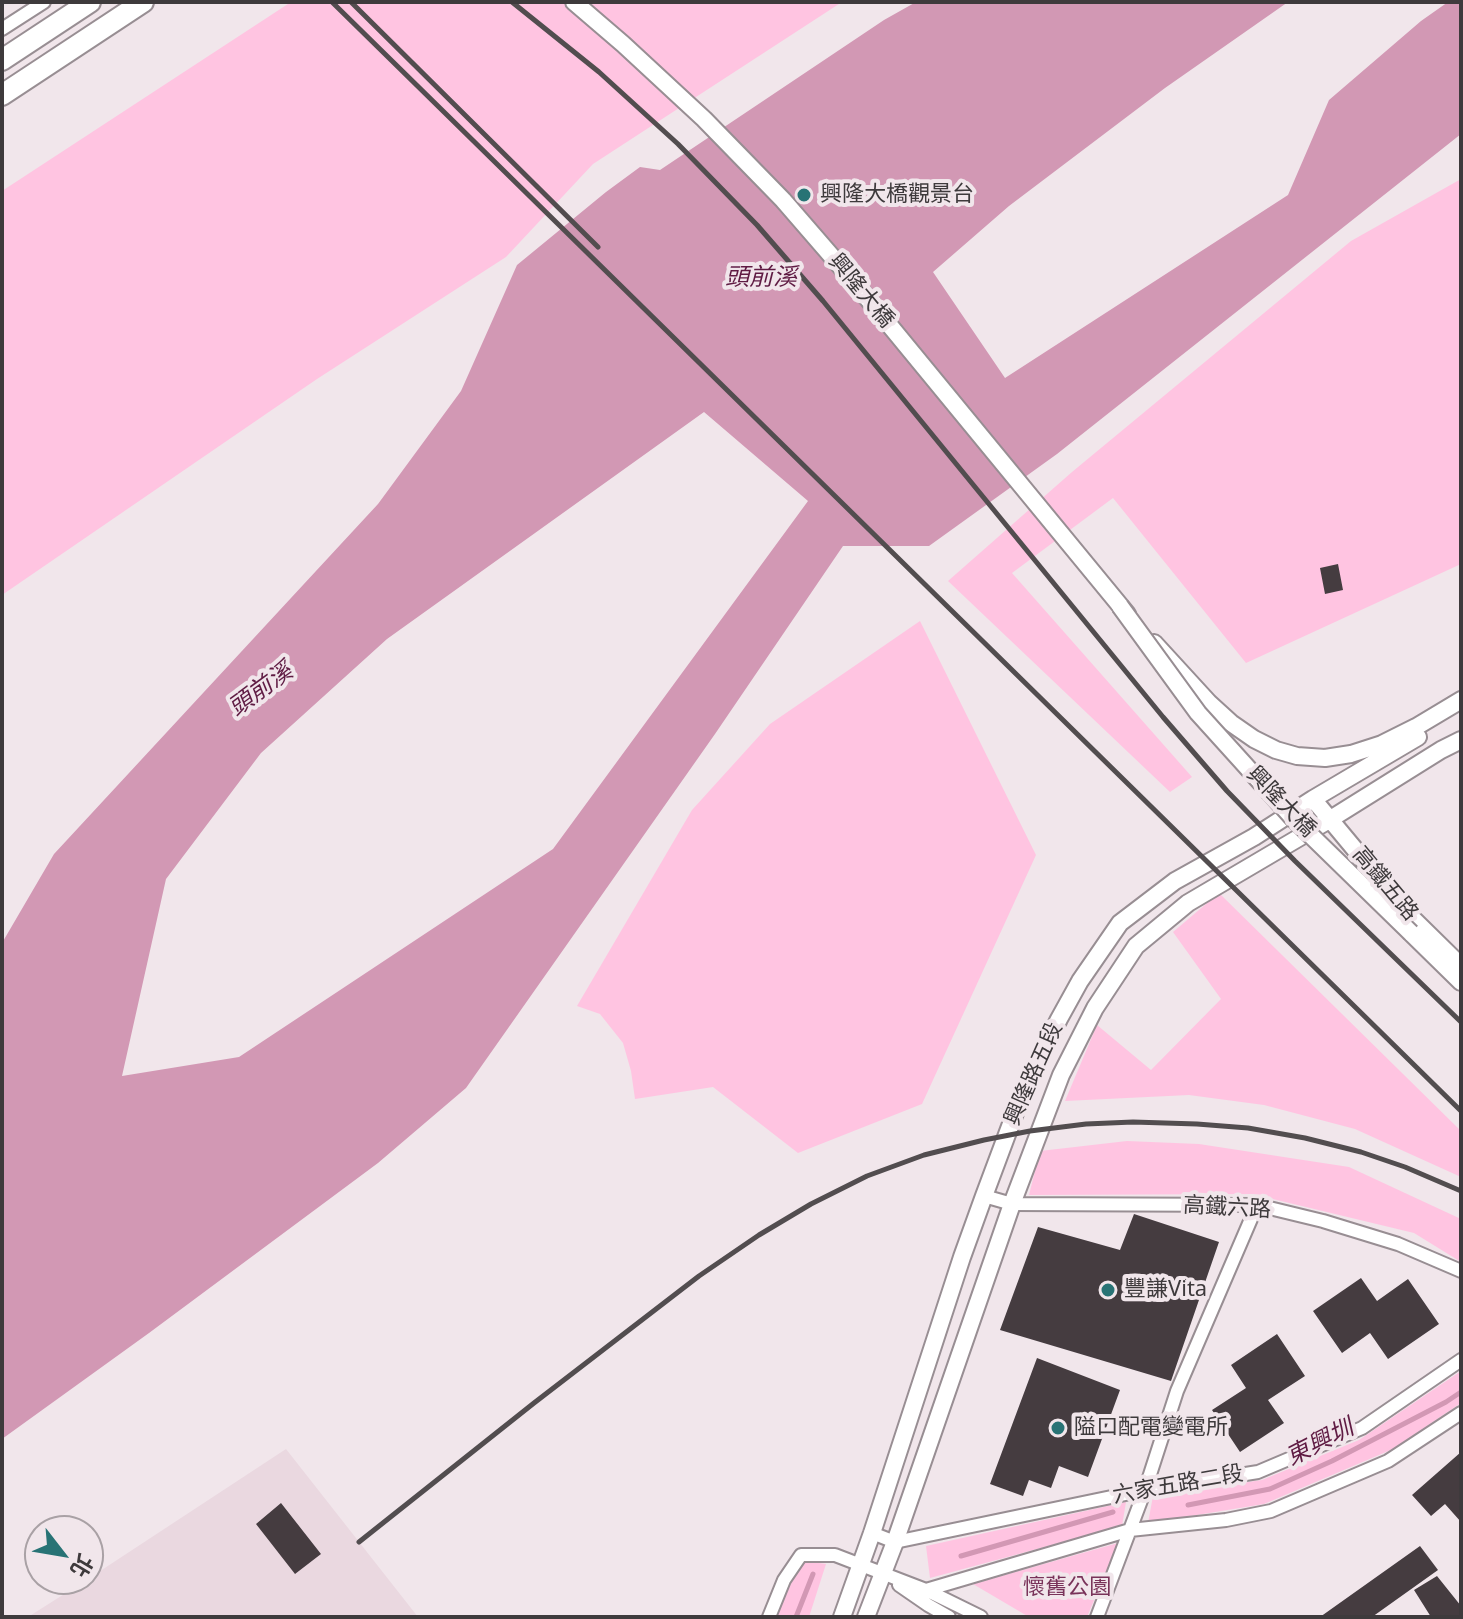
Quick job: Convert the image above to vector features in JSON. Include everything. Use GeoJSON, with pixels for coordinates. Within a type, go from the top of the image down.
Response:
{"type":"FeatureCollection","features":[{"type":"Feature","properties":{"kind":"highway"},"geometry":{"type":"LineString","coordinates":[[2,60],[90,2]]}},
{"type":"Feature","properties":{"kind":"highway"},"geometry":{"type":"LineString","coordinates":[[2,95],[143,2]]}},
{"type":"Feature","properties":{"kind":"street"},"geometry":{"type":"LineString","coordinates":[[2,29],[44,2]]}},
{"type":"Feature","properties":{"kind":"street","name":"興隆大橋"},"geometry":{"type":"LineString","coordinates":[[574,2],[695,111],[783,200],[1120,606],[1231,723],[1276,750],[1297,756],[1325,758],[1382,744],[1461,700]]}},
{"type":"Feature","properties":{"kind":"street","name":"興隆大橋"},"geometry":{"type":"LineString","coordinates":[[1120,606],[1198,713],[1292,817],[1461,982]]}},
{"type":"Feature","properties":{"kind":"street","name":"興隆路五段"},"geometry":{"type":"LineString","coordinates":[[842,1617],[962,1257],[1024,1089],[1080,981],[1120,923],[1175,881],[1461,712]]}},
{"type":"Feature","properties":{"kind":"street","name":"興隆路五段"},"geometry":{"type":"LineString","coordinates":[[866,1617],[1012,1204],[1061,1075],[1095,1008],[1136,946],[1188,903],[1461,740]]}},
{"type":"Feature","properties":{"kind":"street","name":"高鐵五路"},"geometry":{"type":"LineString","coordinates":[[1313,799],[1412,918],[1461,966]]}},
{"type":"Feature","properties":{"kind":"street","name":"高鐵六路"},"geometry":{"type":"LineString","coordinates":[[984,1196],[1012,1204],[1257,1205],[1398,1244],[1461,1271]]}},
{"type":"Feature","properties":{"kind":"street"},"geometry":{"type":"LineString","coordinates":[[1097,1617],[1145,1490],[1177,1391],[1257,1205]]}},
{"type":"Feature","properties":{"kind":"street","name":"六家五路二段"},"geometry":{"type":"LineString","coordinates":[[895,1542],[1145,1490],[1258,1472],[1362,1428],[1461,1360]]}},
{"type":"Feature","properties":{"kind":"street","name":"六家五路二段"},"geometry":{"type":"LineString","coordinates":[[926,1590],[1130,1530],[1226,1520],[1271,1511],[1388,1461],[1461,1413]]}},
{"type":"Feature","properties":{"kind":"street"},"geometry":{"type":"LineString","coordinates":[[872,1533],[895,1542]]}},
{"type":"Feature","properties":{"kind":"street"},"geometry":{"type":"LineString","coordinates":[[769,1617],[784,1580],[801,1555],[838,1556],[926,1590],[981,1617]]}},
{"type":"Feature","properties":{"kind":"street"},"geometry":{"type":"LineString","coordinates":[[883,1574],[949,1617]]}},
{"type":"Feature","properties":{"kind":"shaded area"},"geometry":{"type":"Polygon","coordinates":[[[286,1449],[418,1617],[28,1617],[63,1595],[104,1595],[104,1568],[286,1449]]]}},
{"type":"Feature","properties":{"kind":"green space"},"geometry":{"type":"Polygon","coordinates":[[[291,2],[842,2],[593,164],[506,257],[317,379],[2,595],[2,191],[291,2]]]}},
{"type":"Feature","properties":{"kind":"green space"},"geometry":{"type":"Polygon","coordinates":[[[1461,179],[1461,564],[1246,663],[1113,498],[1012,573],[1192,777],[1170,792],[948,581],[1072,472],[1351,241],[1461,179]]]}},
{"type":"Feature","properties":{"kind":"green space"},"geometry":{"type":"Polygon","coordinates":[[[920,621],[1036,855],[922,1104],[798,1153],[713,1087],[635,1099],[623,1043],[600,1014],[577,1006],[692,810],[770,724],[920,621]]]}},
{"type":"Feature","properties":{"kind":"green space"},"geometry":{"type":"Polygon","coordinates":[[[1219,893],[1461,1131],[1461,1177],[1355,1129],[1264,1105],[1189,1095],[1065,1101],[1097,1025],[1151,1070],[1221,999],[1173,932],[1219,893]]]}},
{"type":"Feature","properties":{"kind":"green space"},"geometry":{"type":"Polygon","coordinates":[[[1127,1141],[1199,1144],[1349,1167],[1461,1219],[1461,1262],[1414,1233],[1252,1194],[1029,1195],[1040,1151],[1127,1141]]]}},
{"type":"Feature","properties":{"kind":"green space"},"geometry":{"type":"Polygon","coordinates":[[[1461,1371],[1461,1403],[1393,1449],[1264,1504],[1148,1523],[1153,1496],[1262,1480],[1359,1440],[1461,1371]]]}},
{"type":"Feature","properties":{"kind":"green space"},"geometry":{"type":"Polygon","coordinates":[[[1126,1502],[1122,1526],[930,1578],[926,1546],[1126,1502]]]}},
{"type":"Feature","properties":{"kind":"green space","name":"懷舊公園"},"geometry":{"type":"Polygon","coordinates":[[[1118,1543],[1087,1617],[1029,1617],[973,1584],[1118,1543]]]}},
{"type":"Feature","properties":{"kind":"green space"},"geometry":{"type":"Polygon","coordinates":[[[805,1561],[826,1564],[809,1617],[775,1617],[788,1585],[805,1561]]]}},
{"type":"Feature","properties":{"kind":"water","name":"頭前溪"},"geometry":{"type":"Polygon","coordinates":[[[916,2],[1288,2],[1165,88],[1009,206],[933,272],[1005,378],[1288,195],[1329,100],[1421,21],[1448,2],[1461,2],[1461,134],[1057,454],[929,546],[843,546],[466,1088],[378,1163],[2,1439],[2,943],[54,854],[378,504],[461,391],[517,265],[640,167],[660,170],[884,20],[916,2]],[[704,412],[387,639],[261,753],[166,879],[122,1076],[239,1057],[553,849],[808,501],[704,412]]]}},
{"type":"Feature","properties":{"kind":"building"},"geometry":{"type":"Polygon","coordinates":[[[1338,564],[1343,590],[1325,594],[1320,568],[1338,564]]]}},
{"type":"Feature","properties":{"kind":"building","name":"豐謙Vita"},"geometry":{"type":"Polygon","coordinates":[[[1134,1214],[1219,1242],[1171,1381],[1000,1330],[1038,1227],[1120,1250],[1134,1214]]]}},
{"type":"Feature","properties":{"kind":"building"},"geometry":{"type":"Polygon","coordinates":[[[1361,1278],[1377,1301],[1408,1279],[1439,1324],[1388,1359],[1370,1333],[1342,1353],[1313,1311],[1361,1278]]]}},
{"type":"Feature","properties":{"kind":"building"},"geometry":{"type":"Polygon","coordinates":[[[1277,1334],[1305,1376],[1268,1400],[1284,1423],[1240,1452],[1212,1410],[1246,1388],[1231,1365],[1277,1334]]]}},
{"type":"Feature","properties":{"kind":"building","name":"隘口配電變電所"},"geometry":{"type":"Polygon","coordinates":[[[1037,1358],[1120,1390],[1088,1477],[1059,1466],[1051,1488],[1029,1480],[1023,1496],[990,1484],[1037,1358]]]}},
{"type":"Feature","properties":{"kind":"building"},"geometry":{"type":"Polygon","coordinates":[[[1461,1452],[1461,1522],[1445,1504],[1431,1516],[1412,1495],[1461,1452]]]}},
{"type":"Feature","properties":{"kind":"building"},"geometry":{"type":"Polygon","coordinates":[[[281,1503],[321,1554],[295,1574],[256,1524],[281,1503]]]}},
{"type":"Feature","properties":{"kind":"building"},"geometry":{"type":"Polygon","coordinates":[[[1420,1546],[1438,1570],[1372,1617],[1320,1617],[1420,1546]]]}},
{"type":"Feature","properties":{"kind":"building"},"geometry":{"type":"Polygon","coordinates":[[[1437,1576],[1461,1606],[1461,1617],[1431,1617],[1414,1590],[1437,1576]]]}},
{"type":"Feature","properties":{"kind":"waterway","name":"東興圳"},"geometry":{"type":"LineString","coordinates":[[1188,1505],[1270,1489],[1332,1461],[1461,1392]]}},
{"type":"Feature","properties":{"kind":"waterway","name":"東興圳"},"geometry":{"type":"LineString","coordinates":[[961,1556],[1113,1512]]}},
{"type":"Feature","properties":{"kind":"waterway","name":"東興圳"},"geometry":{"type":"LineString","coordinates":[[796,1617],[813,1574]]}},
{"type":"Feature","properties":{"kind":"railway"},"geometry":{"type":"LineString","coordinates":[[332,2],[1461,1111]]}},
{"type":"Feature","properties":{"kind":"railway"},"geometry":{"type":"LineString","coordinates":[[351,2],[598,247]]}},
{"type":"Feature","properties":{"kind":"railway"},"geometry":{"type":"LineString","coordinates":[[512,2],[599,72],[678,144],[757,225],[1227,791],[1461,1022]]}},
{"type":"Feature","properties":{"kind":"railway"},"geometry":{"type":"LineString","coordinates":[[359,1542],[699,1276],[811,1204],[867,1176],[924,1155],[1030,1131],[1086,1124],[1197,1124],[1248,1128],[1361,1152],[1461,1191]]}},
{"type":"Feature","properties":{"kind":"place","name":"興隆大橋觀景台"},"geometry":{"type":"Point","coordinates":[804,195]}},
{"type":"Feature","properties":{"kind":"place","name":"豐謙Vita"},"geometry":{"type":"Point","coordinates":[1108,1290]}},
{"type":"Feature","properties":{"kind":"place","name":"隘口配電變電所"},"geometry":{"type":"Point","coordinates":[1058,1428]}}]}
